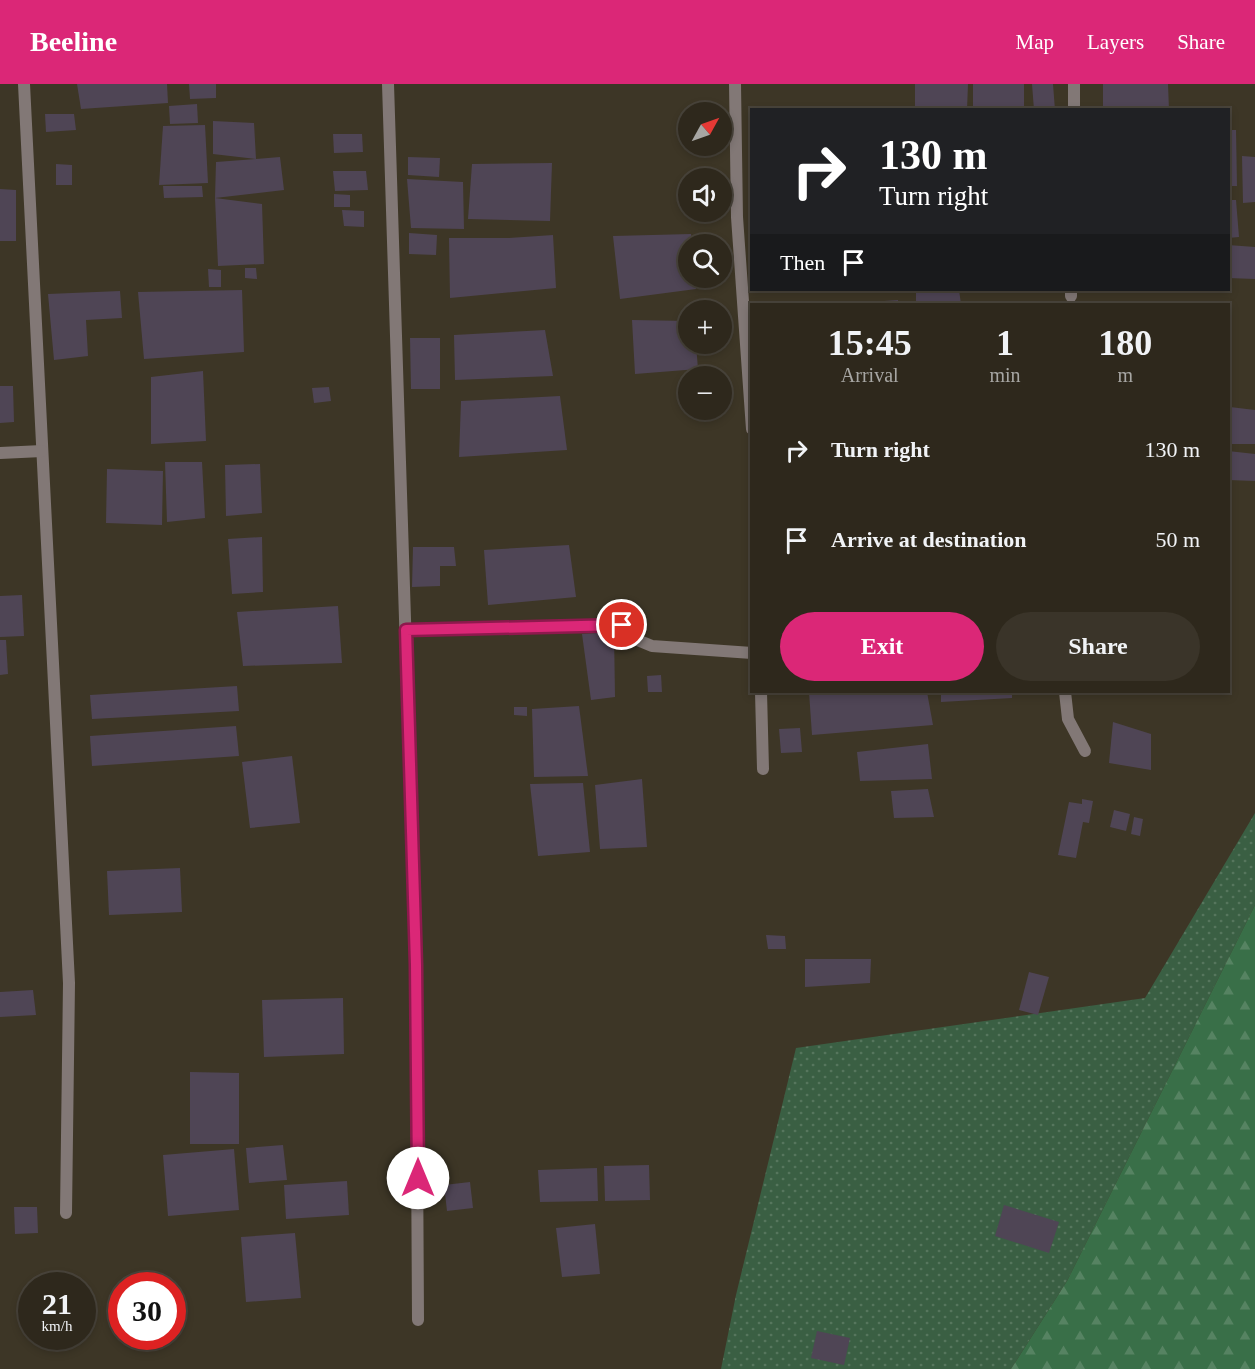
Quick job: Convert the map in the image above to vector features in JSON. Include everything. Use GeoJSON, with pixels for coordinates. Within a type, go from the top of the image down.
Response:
{"type":"FeatureCollection","features":[{"type":"Feature","properties":{"kind":"street"},"geometry":{"type":"LineString","coordinates":[[24,84],[69,983],[66,1213]]}},
{"type":"Feature","properties":{"kind":"street"},"geometry":{"type":"LineString","coordinates":[[388,84],[416,965],[418,1320]]}},
{"type":"Feature","properties":{"kind":"street"},"geometry":{"type":"LineString","coordinates":[[735,84],[738,217],[750,399]]}},
{"type":"Feature","properties":{"kind":"street"},"geometry":{"type":"LineString","coordinates":[[1074,84],[1074,108]]}},
{"type":"Feature","properties":{"kind":"street"},"geometry":{"type":"LineString","coordinates":[[0,453],[42,451]]}},
{"type":"Feature","properties":{"kind":"street"},"geometry":{"type":"LineString","coordinates":[[406,630],[622,625],[635,639],[652,646],[750,653]]}},
{"type":"Feature","properties":{"kind":"street"},"geometry":{"type":"LineString","coordinates":[[761,693],[763,769]]}},
{"type":"Feature","properties":{"kind":"street"},"geometry":{"type":"LineString","coordinates":[[1065,693],[1068,719],[1085,751]]}},
{"type":"Feature","properties":{"kind":"green space"},"geometry":{"type":"Polygon","coordinates":[[[1255,813],[1255,905],[1067,1281],[1011,1369],[721,1369],[736,1295],[796,1048],[1145,998],[1255,813]]]}},
{"type":"Feature","properties":{"kind":"green space"},"geometry":{"type":"Polygon","coordinates":[[[1255,905],[1255,1369],[1011,1369],[1067,1281],[1255,905]]]}},
{"type":"Feature","properties":{"kind":"building"},"geometry":{"type":"Polygon","coordinates":[[[77,84],[167,84],[168,103],[81,109],[77,84]]]}},
{"type":"Feature","properties":{"kind":"building"},"geometry":{"type":"Polygon","coordinates":[[[189,84],[216,84],[216,98],[190,99],[189,84]]]}},
{"type":"Feature","properties":{"kind":"building"},"geometry":{"type":"Polygon","coordinates":[[[915,84],[968,84],[967,108],[915,108],[915,84]]]}},
{"type":"Feature","properties":{"kind":"building"},"geometry":{"type":"Polygon","coordinates":[[[973,84],[1024,84],[1024,108],[973,108],[973,84]]]}},
{"type":"Feature","properties":{"kind":"building"},"geometry":{"type":"Polygon","coordinates":[[[1032,84],[1053,84],[1055,108],[1034,108],[1032,84]]]}},
{"type":"Feature","properties":{"kind":"building"},"geometry":{"type":"Polygon","coordinates":[[[1103,84],[1168,84],[1169,108],[1103,108],[1103,84]]]}},
{"type":"Feature","properties":{"kind":"building"},"geometry":{"type":"Polygon","coordinates":[[[197,104],[198,123],[170,124],[169,106],[197,104]]]}},
{"type":"Feature","properties":{"kind":"building"},"geometry":{"type":"Polygon","coordinates":[[[45,114],[74,114],[76,130],[46,132],[45,114]]]}},
{"type":"Feature","properties":{"kind":"building"},"geometry":{"type":"Polygon","coordinates":[[[213,121],[254,123],[256,159],[213,154],[213,121]]]}},
{"type":"Feature","properties":{"kind":"building"},"geometry":{"type":"Polygon","coordinates":[[[205,125],[208,183],[159,185],[163,126],[205,125]]]}},
{"type":"Feature","properties":{"kind":"building"},"geometry":{"type":"Polygon","coordinates":[[[1230,130],[1236,130],[1237,186],[1230,186],[1230,130]]]}},
{"type":"Feature","properties":{"kind":"building"},"geometry":{"type":"Polygon","coordinates":[[[333,134],[362,134],[363,152],[334,153],[333,134]]]}},
{"type":"Feature","properties":{"kind":"building"},"geometry":{"type":"Polygon","coordinates":[[[1242,156],[1255,157],[1255,202],[1243,203],[1242,156]]]}},
{"type":"Feature","properties":{"kind":"building"},"geometry":{"type":"Polygon","coordinates":[[[280,157],[284,190],[215,198],[216,162],[280,157]]]}},
{"type":"Feature","properties":{"kind":"building"},"geometry":{"type":"Polygon","coordinates":[[[408,157],[440,158],[439,177],[408,175],[408,157]]]}},
{"type":"Feature","properties":{"kind":"building"},"geometry":{"type":"Polygon","coordinates":[[[552,163],[550,221],[468,219],[472,164],[552,163]]]}},
{"type":"Feature","properties":{"kind":"building"},"geometry":{"type":"Polygon","coordinates":[[[56,164],[72,165],[72,185],[56,185],[56,164]]]}},
{"type":"Feature","properties":{"kind":"building"},"geometry":{"type":"Polygon","coordinates":[[[333,171],[366,171],[368,190],[335,191],[333,171]]]}},
{"type":"Feature","properties":{"kind":"building"},"geometry":{"type":"Polygon","coordinates":[[[407,179],[463,182],[464,229],[411,228],[407,179]]]}},
{"type":"Feature","properties":{"kind":"building"},"geometry":{"type":"Polygon","coordinates":[[[163,186],[202,186],[203,197],[164,198],[163,186]]]}},
{"type":"Feature","properties":{"kind":"building"},"geometry":{"type":"Polygon","coordinates":[[[0,189],[16,190],[16,241],[0,241],[0,189]]]}},
{"type":"Feature","properties":{"kind":"building"},"geometry":{"type":"Polygon","coordinates":[[[334,194],[350,195],[350,207],[334,207],[334,194]]]}},
{"type":"Feature","properties":{"kind":"building"},"geometry":{"type":"Polygon","coordinates":[[[215,198],[262,204],[264,264],[218,266],[215,198]]]}},
{"type":"Feature","properties":{"kind":"building"},"geometry":{"type":"Polygon","coordinates":[[[1230,200],[1236,200],[1239,237],[1230,238],[1230,200]]]}},
{"type":"Feature","properties":{"kind":"building"},"geometry":{"type":"Polygon","coordinates":[[[342,210],[364,211],[364,227],[344,226],[342,210]]]}},
{"type":"Feature","properties":{"kind":"building"},"geometry":{"type":"Polygon","coordinates":[[[409,233],[437,235],[436,255],[409,254],[409,233]]]}},
{"type":"Feature","properties":{"kind":"building"},"geometry":{"type":"Polygon","coordinates":[[[678,234],[678,288],[696,289],[620,299],[613,236],[678,234]]]}},
{"type":"Feature","properties":{"kind":"building"},"geometry":{"type":"Polygon","coordinates":[[[553,235],[556,288],[450,298],[449,238],[553,235]]]}},
{"type":"Feature","properties":{"kind":"building"},"geometry":{"type":"Polygon","coordinates":[[[1230,245],[1255,247],[1255,279],[1230,278],[1230,245]]]}},
{"type":"Feature","properties":{"kind":"building"},"geometry":{"type":"Polygon","coordinates":[[[245,268],[256,268],[257,279],[245,278],[245,268]]]}},
{"type":"Feature","properties":{"kind":"building"},"geometry":{"type":"Polygon","coordinates":[[[208,269],[221,270],[221,287],[209,287],[208,269]]]}},
{"type":"Feature","properties":{"kind":"building"},"geometry":{"type":"Polygon","coordinates":[[[242,290],[244,352],[144,359],[138,292],[242,290]]]}},
{"type":"Feature","properties":{"kind":"building"},"geometry":{"type":"Polygon","coordinates":[[[120,291],[122,318],[86,320],[88,356],[54,360],[48,294],[120,291]]]}},
{"type":"Feature","properties":{"kind":"building"},"geometry":{"type":"Polygon","coordinates":[[[916,291],[959,291],[961,303],[916,303],[916,291]]]}},
{"type":"Feature","properties":{"kind":"building"},"geometry":{"type":"Polygon","coordinates":[[[898,300],[898,303],[856,303],[898,300]]]}},
{"type":"Feature","properties":{"kind":"building"},"geometry":{"type":"Polygon","coordinates":[[[632,320],[678,321],[678,354],[697,354],[698,366],[678,366],[678,371],[635,374],[632,320]]]}},
{"type":"Feature","properties":{"kind":"building"},"geometry":{"type":"Polygon","coordinates":[[[545,330],[553,376],[455,380],[454,335],[545,330]]]}},
{"type":"Feature","properties":{"kind":"building"},"geometry":{"type":"Polygon","coordinates":[[[410,338],[440,338],[440,389],[411,389],[410,338]]]}},
{"type":"Feature","properties":{"kind":"building"},"geometry":{"type":"Polygon","coordinates":[[[203,371],[206,441],[151,444],[151,377],[203,371]]]}},
{"type":"Feature","properties":{"kind":"building"},"geometry":{"type":"Polygon","coordinates":[[[0,386],[13,386],[14,422],[0,423],[0,386]]]}},
{"type":"Feature","properties":{"kind":"building"},"geometry":{"type":"Polygon","coordinates":[[[329,387],[331,401],[314,403],[312,388],[329,387]]]}},
{"type":"Feature","properties":{"kind":"building"},"geometry":{"type":"Polygon","coordinates":[[[560,396],[567,450],[459,457],[461,401],[560,396]]]}},
{"type":"Feature","properties":{"kind":"building"},"geometry":{"type":"Polygon","coordinates":[[[1230,407],[1255,410],[1255,444],[1230,444],[1230,407]]]}},
{"type":"Feature","properties":{"kind":"building"},"geometry":{"type":"Polygon","coordinates":[[[1230,451],[1255,454],[1255,481],[1230,480],[1230,451]]]}},
{"type":"Feature","properties":{"kind":"building"},"geometry":{"type":"Polygon","coordinates":[[[165,462],[202,462],[205,518],[167,522],[165,462]]]}},
{"type":"Feature","properties":{"kind":"building"},"geometry":{"type":"Polygon","coordinates":[[[260,464],[262,513],[226,516],[225,465],[260,464]]]}},
{"type":"Feature","properties":{"kind":"building"},"geometry":{"type":"Polygon","coordinates":[[[107,469],[163,471],[162,525],[106,523],[107,469]]]}},
{"type":"Feature","properties":{"kind":"building"},"geometry":{"type":"Polygon","coordinates":[[[262,537],[263,592],[232,594],[228,539],[262,537]]]}},
{"type":"Feature","properties":{"kind":"building"},"geometry":{"type":"Polygon","coordinates":[[[569,545],[576,597],[488,605],[484,550],[569,545]]]}},
{"type":"Feature","properties":{"kind":"building"},"geometry":{"type":"Polygon","coordinates":[[[413,547],[454,547],[456,566],[440,566],[440,586],[412,587],[413,547]]]}},
{"type":"Feature","properties":{"kind":"building"},"geometry":{"type":"Polygon","coordinates":[[[22,595],[24,636],[0,637],[0,596],[22,595]]]}},
{"type":"Feature","properties":{"kind":"building"},"geometry":{"type":"Polygon","coordinates":[[[338,606],[342,663],[243,666],[237,612],[338,606]]]}},
{"type":"Feature","properties":{"kind":"building"},"geometry":{"type":"Polygon","coordinates":[[[614,632],[615,697],[591,700],[582,634],[614,632]]]}},
{"type":"Feature","properties":{"kind":"building"},"geometry":{"type":"Polygon","coordinates":[[[0,640],[6,640],[8,674],[0,675],[0,640]]]}},
{"type":"Feature","properties":{"kind":"building"},"geometry":{"type":"Polygon","coordinates":[[[661,675],[662,692],[648,692],[647,676],[661,675]]]}},
{"type":"Feature","properties":{"kind":"building"},"geometry":{"type":"Polygon","coordinates":[[[237,686],[239,711],[92,719],[90,695],[237,686]]]}},
{"type":"Feature","properties":{"kind":"building"},"geometry":{"type":"Polygon","coordinates":[[[809,693],[927,693],[933,725],[812,735],[809,693]]]}},
{"type":"Feature","properties":{"kind":"building"},"geometry":{"type":"Polygon","coordinates":[[[941,693],[1012,693],[1012,698],[941,702],[941,693]]]}},
{"type":"Feature","properties":{"kind":"building"},"geometry":{"type":"Polygon","coordinates":[[[579,706],[588,776],[534,777],[532,709],[579,706]]]}},
{"type":"Feature","properties":{"kind":"building"},"geometry":{"type":"Polygon","coordinates":[[[514,707],[527,707],[527,716],[514,715],[514,707]]]}},
{"type":"Feature","properties":{"kind":"building"},"geometry":{"type":"Polygon","coordinates":[[[1113,722],[1151,734],[1151,770],[1109,763],[1113,722]]]}},
{"type":"Feature","properties":{"kind":"building"},"geometry":{"type":"Polygon","coordinates":[[[236,726],[239,756],[92,766],[90,736],[236,726]]]}},
{"type":"Feature","properties":{"kind":"building"},"geometry":{"type":"Polygon","coordinates":[[[800,728],[802,752],[781,753],[779,729],[800,728]]]}},
{"type":"Feature","properties":{"kind":"building"},"geometry":{"type":"Polygon","coordinates":[[[928,744],[932,779],[860,781],[857,752],[928,744]]]}},
{"type":"Feature","properties":{"kind":"building"},"geometry":{"type":"Polygon","coordinates":[[[292,756],[300,823],[250,828],[242,762],[292,756]]]}},
{"type":"Feature","properties":{"kind":"building"},"geometry":{"type":"Polygon","coordinates":[[[642,779],[647,847],[600,849],[595,785],[642,779]]]}},
{"type":"Feature","properties":{"kind":"building"},"geometry":{"type":"Polygon","coordinates":[[[583,783],[590,852],[538,856],[530,784],[583,783]]]}},
{"type":"Feature","properties":{"kind":"building"},"geometry":{"type":"Polygon","coordinates":[[[928,789],[934,817],[894,818],[891,791],[928,789]]]}},
{"type":"Feature","properties":{"kind":"building"},"geometry":{"type":"Polygon","coordinates":[[[1082,799],[1093,801],[1089,823],[1083,822],[1076,858],[1058,855],[1069,802],[1082,804],[1082,799]]]}},
{"type":"Feature","properties":{"kind":"building"},"geometry":{"type":"Polygon","coordinates":[[[1114,810],[1130,814],[1126,831],[1110,827],[1114,810]]]}},
{"type":"Feature","properties":{"kind":"building"},"geometry":{"type":"Polygon","coordinates":[[[1134,817],[1143,819],[1140,836],[1131,834],[1134,817]]]}},
{"type":"Feature","properties":{"kind":"building"},"geometry":{"type":"Polygon","coordinates":[[[180,868],[182,912],[109,915],[107,871],[180,868]]]}},
{"type":"Feature","properties":{"kind":"building"},"geometry":{"type":"Polygon","coordinates":[[[766,935],[785,936],[786,949],[768,949],[766,935]]]}},
{"type":"Feature","properties":{"kind":"building"},"geometry":{"type":"Polygon","coordinates":[[[805,959],[871,959],[870,983],[805,987],[805,959]]]}},
{"type":"Feature","properties":{"kind":"building"},"geometry":{"type":"Polygon","coordinates":[[[1029,972],[1049,977],[1038,1015],[1019,1010],[1029,972]]]}},
{"type":"Feature","properties":{"kind":"building"},"geometry":{"type":"Polygon","coordinates":[[[33,990],[36,1015],[0,1017],[0,992],[33,990]]]}},
{"type":"Feature","properties":{"kind":"building"},"geometry":{"type":"Polygon","coordinates":[[[343,998],[344,1054],[264,1057],[262,1000],[343,998]]]}},
{"type":"Feature","properties":{"kind":"building"},"geometry":{"type":"Polygon","coordinates":[[[190,1072],[239,1073],[239,1144],[190,1144],[190,1072]]]}},
{"type":"Feature","properties":{"kind":"building"},"geometry":{"type":"Polygon","coordinates":[[[283,1145],[287,1180],[249,1183],[246,1148],[283,1145]]]}},
{"type":"Feature","properties":{"kind":"building"},"geometry":{"type":"Polygon","coordinates":[[[234,1149],[239,1210],[168,1216],[163,1155],[234,1149]]]}},
{"type":"Feature","properties":{"kind":"building"},"geometry":{"type":"Polygon","coordinates":[[[649,1165],[650,1200],[605,1201],[604,1166],[649,1165]]]}},
{"type":"Feature","properties":{"kind":"building"},"geometry":{"type":"Polygon","coordinates":[[[597,1168],[598,1201],[540,1202],[538,1170],[597,1168]]]}},
{"type":"Feature","properties":{"kind":"building"},"geometry":{"type":"Polygon","coordinates":[[[347,1181],[349,1215],[286,1219],[284,1185],[347,1181]]]}},
{"type":"Feature","properties":{"kind":"building"},"geometry":{"type":"Polygon","coordinates":[[[470,1182],[473,1208],[447,1211],[444,1185],[470,1182]]]}},
{"type":"Feature","properties":{"kind":"building"},"geometry":{"type":"Polygon","coordinates":[[[1004,1205],[1059,1222],[1049,1253],[995,1236],[1004,1205]]]}},
{"type":"Feature","properties":{"kind":"building"},"geometry":{"type":"Polygon","coordinates":[[[14,1207],[37,1207],[38,1233],[15,1234],[14,1207]]]}},
{"type":"Feature","properties":{"kind":"building"},"geometry":{"type":"Polygon","coordinates":[[[595,1224],[600,1274],[562,1277],[556,1228],[595,1224]]]}},
{"type":"Feature","properties":{"kind":"building"},"geometry":{"type":"Polygon","coordinates":[[[295,1233],[301,1298],[246,1302],[241,1237],[295,1233]]]}},
{"type":"Feature","properties":{"kind":"building"},"geometry":{"type":"Polygon","coordinates":[[[817,1331],[850,1338],[844,1365],[811,1358],[817,1331]]]}},
{"type":"Feature","properties":{"kind":"route"},"geometry":{"type":"LineString","coordinates":[[418,1178],[416,965],[406,630],[622,625]]}}]}
